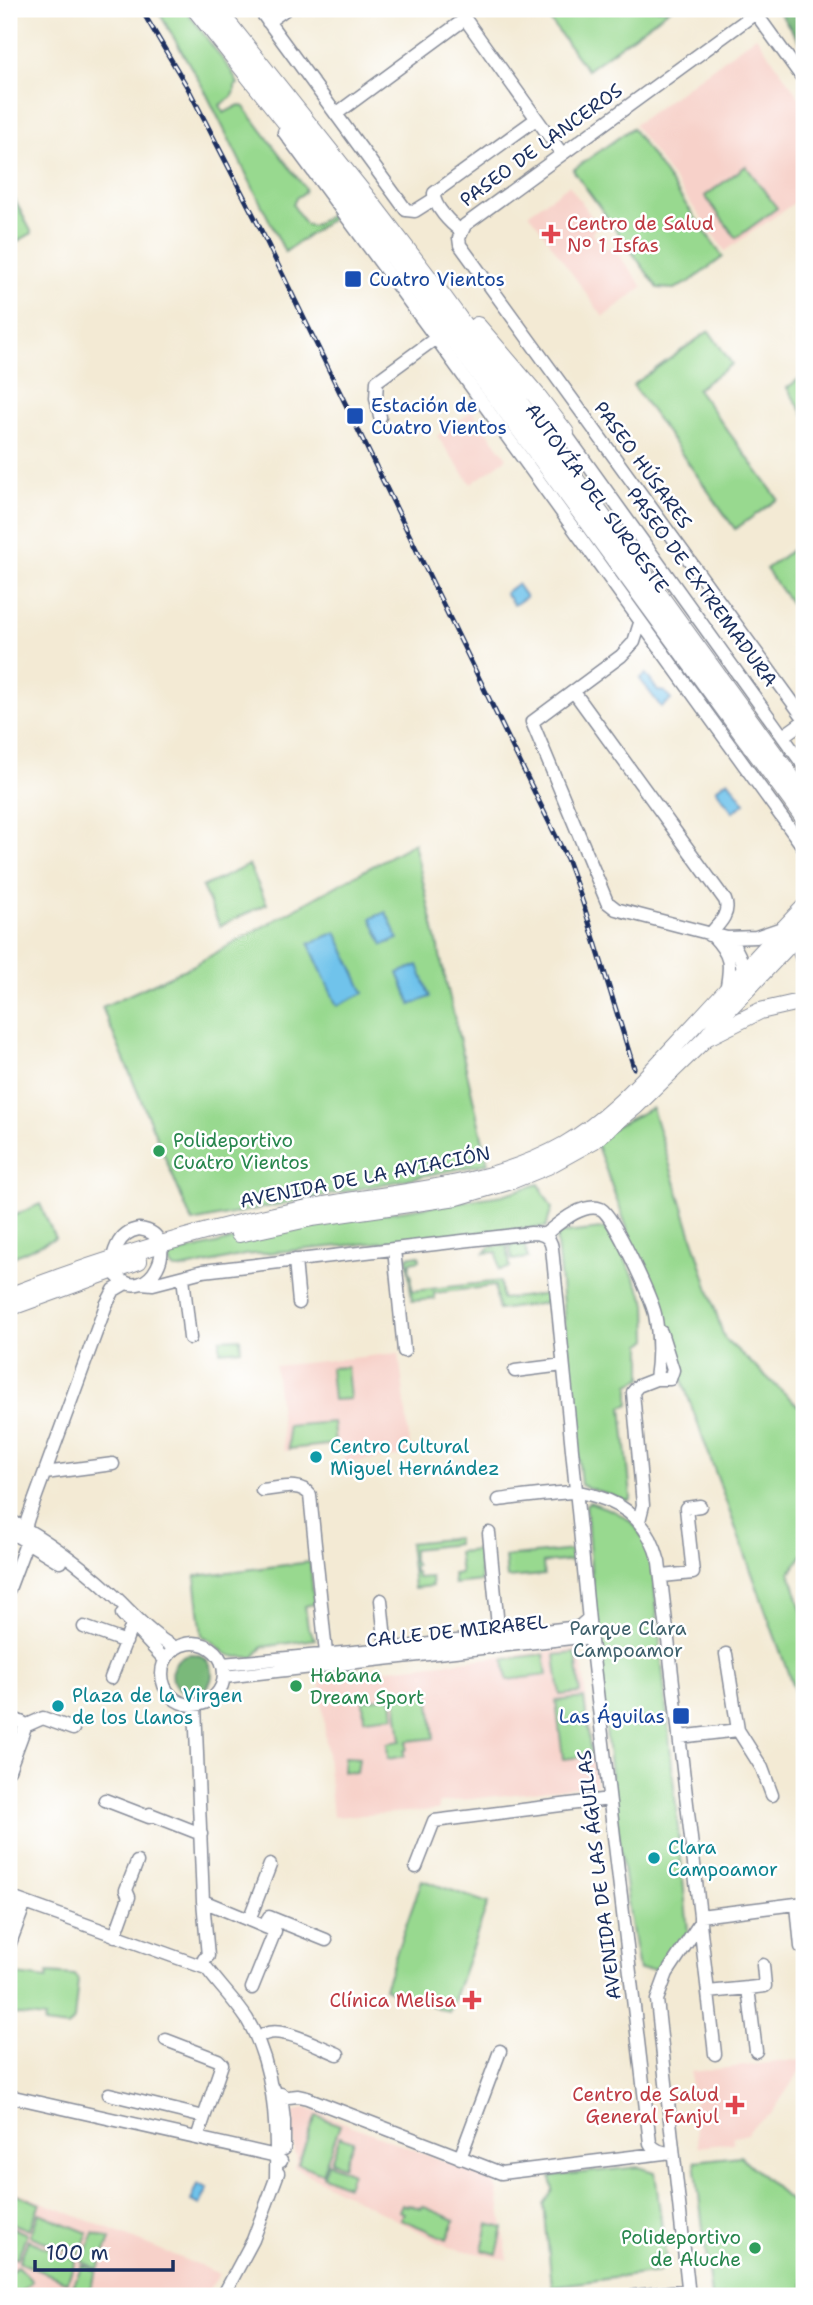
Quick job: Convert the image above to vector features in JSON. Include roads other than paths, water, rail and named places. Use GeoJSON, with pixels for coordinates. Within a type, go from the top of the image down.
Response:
{"type":"FeatureCollection","features":[{"type":"Feature","properties":{"kind":"highway","name":"AUTOVÍA DEL SUROESTE"},"geometry":{"type":"LineString","coordinates":[[196,9],[395,258],[804,817]]}},
{"type":"Feature","properties":{"kind":"highway","name":"AUTOVÍA DEL SUROESTE"},"geometry":{"type":"LineString","coordinates":[[216,9],[372,205],[452,311],[804,796]]}},
{"type":"Feature","properties":{"kind":"highway"},"geometry":{"type":"LineString","coordinates":[[372,205],[387,214],[565,433]]}},
{"type":"Feature","properties":{"kind":"main road","name":"AVENIDA DE LA AVIACIÓN"},"geometry":{"type":"LineString","coordinates":[[9,1296],[113,1265],[312,1218],[457,1197],[511,1181],[548,1166],[593,1141],[635,1107],[705,1039],[744,971],[804,907]]}},
{"type":"Feature","properties":{"kind":"main road","name":"AVENIDA DE LA AVIACIÓN"},"geometry":{"type":"LineString","coordinates":[[160,1254],[274,1215],[469,1180],[522,1164],[564,1145],[618,1106],[804,929]]}},
{"type":"Feature","properties":{"kind":"main road"},"geometry":{"type":"LineString","coordinates":[[705,1039],[760,1011],[804,1001]]}},
{"type":"Feature","properties":{"kind":"main road","name":"AVENIDA DE LA AVIACIÓN"},"geometry":{"type":"LineString","coordinates":[[9,1308],[92,1277],[113,1265]]}},
{"type":"Feature","properties":{"kind":"street"},"geometry":{"type":"LineString","coordinates":[[258,9],[406,210],[415,211],[434,199]]}},
{"type":"Feature","properties":{"kind":"street"},"geometry":{"type":"LineString","coordinates":[[268,22],[286,9]]}},
{"type":"Feature","properties":{"kind":"street"},"geometry":{"type":"LineString","coordinates":[[751,12],[757,15],[804,80]]}},
{"type":"Feature","properties":{"kind":"street","name":"PASEO DE LANCEROS"},"geometry":{"type":"LineString","coordinates":[[536,119],[434,193],[434,199],[454,226],[461,231],[465,225],[751,12]]}},
{"type":"Feature","properties":{"kind":"street"},"geometry":{"type":"LineString","coordinates":[[336,114],[462,14],[562,154]]}},
{"type":"Feature","properties":{"kind":"street"},"geometry":{"type":"LineString","coordinates":[[242,68],[251,88],[436,338],[639,623],[804,848]]}},
{"type":"Feature","properties":{"kind":"street","name":"PASEO HÚSARES"},"geometry":{"type":"LineString","coordinates":[[461,231],[460,246],[804,720]]}},
{"type":"Feature","properties":{"kind":"street"},"geometry":{"type":"LineString","coordinates":[[380,416],[376,398],[377,381],[436,338]]}},
{"type":"Feature","properties":{"kind":"street","name":"PASEO DE EXTREMADURA"},"geometry":{"type":"LineString","coordinates":[[565,433],[804,766]]}},
{"type":"Feature","properties":{"kind":"street"},"geometry":{"type":"LineString","coordinates":[[639,623],[634,642],[621,656],[532,722],[607,902],[615,909],[727,938],[756,937],[786,926]]}},
{"type":"Feature","properties":{"kind":"street"},"geometry":{"type":"LineString","coordinates":[[621,656],[646,645],[659,649]]}},
{"type":"Feature","properties":{"kind":"street"},"geometry":{"type":"LineString","coordinates":[[574,692],[724,901],[727,907],[725,916],[710,935]]}},
{"type":"Feature","properties":{"kind":"street"},"geometry":{"type":"LineString","coordinates":[[783,736],[804,720]]}},
{"type":"Feature","properties":{"kind":"street"},"geometry":{"type":"LineString","coordinates":[[710,935],[725,949],[729,960],[732,995]]}},
{"type":"Feature","properties":{"kind":"street"},"geometry":{"type":"LineString","coordinates":[[804,936],[800,953],[804,965]]}},
{"type":"Feature","properties":{"kind":"street"},"geometry":{"type":"LineString","coordinates":[[727,938],[739,952],[744,971]]}},
{"type":"Feature","properties":{"kind":"street"},"geometry":{"type":"LineString","coordinates":[[113,1265],[117,1278],[126,1283],[153,1284],[203,1271],[541,1234],[569,1215],[593,1208],[601,1209],[620,1235],[655,1315],[658,1366],[656,1379],[638,1386],[633,1392],[643,1505],[639,1521]]}},
{"type":"Feature","properties":{"kind":"street"},"geometry":{"type":"LineString","coordinates":[[106,1305],[107,1288],[122,1237],[132,1230],[151,1231],[160,1254],[161,1275],[179,1278]]}},
{"type":"Feature","properties":{"kind":"street","name":"AVENIDA DE LAS ÁGUILAS"},"geometry":{"type":"LineString","coordinates":[[541,1234],[549,1240],[552,1248],[588,1619],[650,2143],[653,2148],[670,2153]]}},
{"type":"Feature","properties":{"kind":"street"},"geometry":{"type":"LineString","coordinates":[[394,1249],[404,1351]]}},
{"type":"Feature","properties":{"kind":"street"},"geometry":{"type":"LineString","coordinates":[[141,1283],[151,1276],[160,1254]]}},
{"type":"Feature","properties":{"kind":"street"},"geometry":{"type":"LineString","coordinates":[[295,1260],[299,1303]]}},
{"type":"Feature","properties":{"kind":"street"},"geometry":{"type":"LineString","coordinates":[[92,1277],[101,1280],[107,1288]]}},
{"type":"Feature","properties":{"kind":"street"},"geometry":{"type":"LineString","coordinates":[[179,1278],[190,1338]]}},
{"type":"Feature","properties":{"kind":"street"},"geometry":{"type":"LineString","coordinates":[[9,1589],[45,1473],[106,1305],[114,1290],[126,1283]]}},
{"type":"Feature","properties":{"kind":"street"},"geometry":{"type":"LineString","coordinates":[[515,1371],[563,1365]]}},
{"type":"Feature","properties":{"kind":"street"},"geometry":{"type":"LineString","coordinates":[[45,1473],[113,1464]]}},
{"type":"Feature","properties":{"kind":"street"},"geometry":{"type":"LineString","coordinates":[[262,1490],[298,1487],[310,1495],[326,1660]]}},
{"type":"Feature","properties":{"kind":"street"},"geometry":{"type":"LineString","coordinates":[[499,1500],[576,1492],[617,1504],[639,1521],[652,1539],[662,1576],[715,2054]]}},
{"type":"Feature","properties":{"kind":"street"},"geometry":{"type":"LineString","coordinates":[[662,1576],[693,1573],[686,1508],[700,1506]]}},
{"type":"Feature","properties":{"kind":"street"},"geometry":{"type":"LineString","coordinates":[[9,1520],[26,1535],[86,1572],[133,1619],[165,1660]]}},
{"type":"Feature","properties":{"kind":"street"},"geometry":{"type":"LineString","coordinates":[[9,1531],[26,1535]]}},
{"type":"Feature","properties":{"kind":"street","name":"CALLE DE MIRABEL"},"geometry":{"type":"LineString","coordinates":[[489,1533],[499,1637]]}},
{"type":"Feature","properties":{"kind":"street","name":"CALLE DE MIRABEL"},"geometry":{"type":"LineString","coordinates":[[381,1600],[386,1649]]}},
{"type":"Feature","properties":{"kind":"street"},"geometry":{"type":"LineString","coordinates":[[111,1678],[133,1619]]}},
{"type":"Feature","properties":{"kind":"street"},"geometry":{"type":"LineString","coordinates":[[133,1619],[176,1648]]}},
{"type":"Feature","properties":{"kind":"street","name":"CALLE DE MIRABEL"},"geometry":{"type":"LineString","coordinates":[[224,1678],[386,1649],[579,1628],[588,1619]]}},
{"type":"Feature","properties":{"kind":"street"},"geometry":{"type":"LineString","coordinates":[[83,1627],[126,1642]]}},
{"type":"Feature","properties":{"kind":"street","name":"CALLE DE MIRABEL"},"geometry":{"type":"LineString","coordinates":[[222,1664],[326,1660],[581,1637],[591,1641]]}},
{"type":"Feature","properties":{"kind":"street"},"geometry":{"type":"LineString","coordinates":[[189,1643],[199,1644],[212,1649],[222,1664],[224,1678],[217,1693],[209,1701],[195,1705],[186,1704],[175,1700],[167,1690],[162,1678],[165,1660],[176,1648],[189,1643]]}},
{"type":"Feature","properties":{"kind":"street"},"geometry":{"type":"LineString","coordinates":[[726,1654],[738,1730],[762,1768],[772,1795]]}},
{"type":"Feature","properties":{"kind":"street"},"geometry":{"type":"LineString","coordinates":[[195,1705],[203,1901],[210,1963],[252,2028],[264,2056],[276,2097],[307,2098],[500,2173],[670,2153]]}},
{"type":"Feature","properties":{"kind":"street"},"geometry":{"type":"LineString","coordinates":[[9,1770],[18,1722],[43,1718],[73,1729]]}},
{"type":"Feature","properties":{"kind":"street"},"geometry":{"type":"LineString","coordinates":[[679,1737],[738,1730]]}},
{"type":"Feature","properties":{"kind":"street"},"geometry":{"type":"LineString","coordinates":[[416,1867],[434,1821],[609,1799]]}},
{"type":"Feature","properties":{"kind":"street"},"geometry":{"type":"LineString","coordinates":[[105,1800],[201,1834]]}},
{"type":"Feature","properties":{"kind":"street"},"geometry":{"type":"LineString","coordinates":[[115,1936],[130,1897],[126,1890],[137,1862]]}},
{"type":"Feature","properties":{"kind":"street"},"geometry":{"type":"LineString","coordinates":[[248,1920],[270,1865]]}},
{"type":"Feature","properties":{"kind":"street"},"geometry":{"type":"LineString","coordinates":[[9,1897],[115,1936],[210,1963],[249,2009],[265,2034],[283,2099],[284,2148],[253,2240],[223,2296]]}},
{"type":"Feature","properties":{"kind":"street"},"geometry":{"type":"LineString","coordinates":[[203,1901],[275,1931],[252,1988]]}},
{"type":"Feature","properties":{"kind":"street"},"geometry":{"type":"LineString","coordinates":[[9,1946],[25,1903]]}},
{"type":"Feature","properties":{"kind":"street"},"geometry":{"type":"LineString","coordinates":[[634,2296],[688,2293],[670,2153],[657,2000],[667,1973],[700,1920],[800,1904],[804,1947]]}},
{"type":"Feature","properties":{"kind":"street"},"geometry":{"type":"LineString","coordinates":[[265,1927],[269,1917],[326,1940]]}},
{"type":"Feature","properties":{"kind":"street"},"geometry":{"type":"LineString","coordinates":[[708,1992],[765,1986],[763,1965]]}},
{"type":"Feature","properties":{"kind":"street"},"geometry":{"type":"LineString","coordinates":[[748,1987],[756,2051]]}},
{"type":"Feature","properties":{"kind":"street"},"geometry":{"type":"LineString","coordinates":[[265,2034],[271,2031],[285,2033],[338,2054]]}},
{"type":"Feature","properties":{"kind":"street"},"geometry":{"type":"LineString","coordinates":[[166,2040],[222,2063],[197,2138]]}},
{"type":"Feature","properties":{"kind":"street"},"geometry":{"type":"LineString","coordinates":[[460,2158],[500,2051]]}},
{"type":"Feature","properties":{"kind":"street"},"geometry":{"type":"LineString","coordinates":[[269,2074],[279,2159]]}},
{"type":"Feature","properties":{"kind":"street"},"geometry":{"type":"LineString","coordinates":[[109,2094],[204,2117]]}},
{"type":"Feature","properties":{"kind":"street"},"geometry":{"type":"LineString","coordinates":[[9,2096],[279,2159]]}},
{"type":"Feature","properties":{"kind":"water"},"geometry":{"type":"Polygon","coordinates":[[[517,584],[526,597],[514,605],[505,593],[517,584]]]}},
{"type":"Feature","properties":{"kind":"water"},"geometry":{"type":"Polygon","coordinates":[[[646,674],[658,691],[665,692],[671,700],[661,707],[640,679],[646,674]]]}},
{"type":"Feature","properties":{"kind":"water"},"geometry":{"type":"Polygon","coordinates":[[[728,780],[745,803],[733,812],[716,789],[728,780]]]}},
{"type":"Feature","properties":{"kind":"water"},"geometry":{"type":"Polygon","coordinates":[[[386,912],[398,939],[383,945],[371,918],[386,912]]]}},
{"type":"Feature","properties":{"kind":"water"},"geometry":{"type":"Polygon","coordinates":[[[336,932],[364,993],[337,1006],[309,944],[336,932]]]}},
{"type":"Feature","properties":{"kind":"water"},"geometry":{"type":"Polygon","coordinates":[[[418,965],[430,997],[411,1005],[398,973],[418,965]]]}},
{"type":"Feature","properties":{"kind":"water"},"geometry":{"type":"Polygon","coordinates":[[[198,2184],[208,2188],[200,2205],[191,2201],[198,2184]]]}},
{"type":"Feature","properties":{"kind":"railway"},"geometry":{"type":"LineString","coordinates":[[141,9],[189,90],[257,222],[567,859],[634,1068]]}},
{"type":"Feature","properties":{"kind":"place","name":"Centro de Salud Nº 1 Isfas"},"geometry":{"type":"Point","coordinates":[551,234]}},
{"type":"Feature","properties":{"kind":"place","name":"Cuatro Vientos"},"geometry":{"type":"Point","coordinates":[353,279]}},
{"type":"Feature","properties":{"kind":"place","name":"Estación de Cuatro Vientos"},"geometry":{"type":"Point","coordinates":[355,416]}},
{"type":"Feature","properties":{"kind":"place","name":"Polideportivo Cuatro Vientos"},"geometry":{"type":"Point","coordinates":[159,1151]}},
{"type":"Feature","properties":{"kind":"place","name":"Centro Cultural Miguel Hernández"},"geometry":{"type":"Point","coordinates":[316,1457]}},
{"type":"Feature","properties":{"kind":"place","name":"Habana Dream Sport"},"geometry":{"type":"Point","coordinates":[296,1686]}},
{"type":"Feature","properties":{"kind":"place","name":"Plaza de la Virgen de los Llanos"},"geometry":{"type":"Point","coordinates":[58,1706]}},
{"type":"Feature","properties":{"kind":"place","name":"Las Águilas"},"geometry":{"type":"Point","coordinates":[681,1716]}},
{"type":"Feature","properties":{"kind":"place","name":"Clara Campoamor"},"geometry":{"type":"Point","coordinates":[654,1858]}},
{"type":"Feature","properties":{"kind":"place","name":"Clínica Melisa"},"geometry":{"type":"Point","coordinates":[472,2000]}},
{"type":"Feature","properties":{"kind":"place","name":"Centro de Salud General Fanjul"},"geometry":{"type":"Point","coordinates":[735,2105]}},
{"type":"Feature","properties":{"kind":"place","name":"Polideportivo de Aluche"},"geometry":{"type":"Point","coordinates":[755,2248]}},
{"type":"Feature","properties":{"kind":"park label","name":"Parque Clara Campoamor"},"geometry":{"type":"Point","coordinates":[628,1639]}}]}
